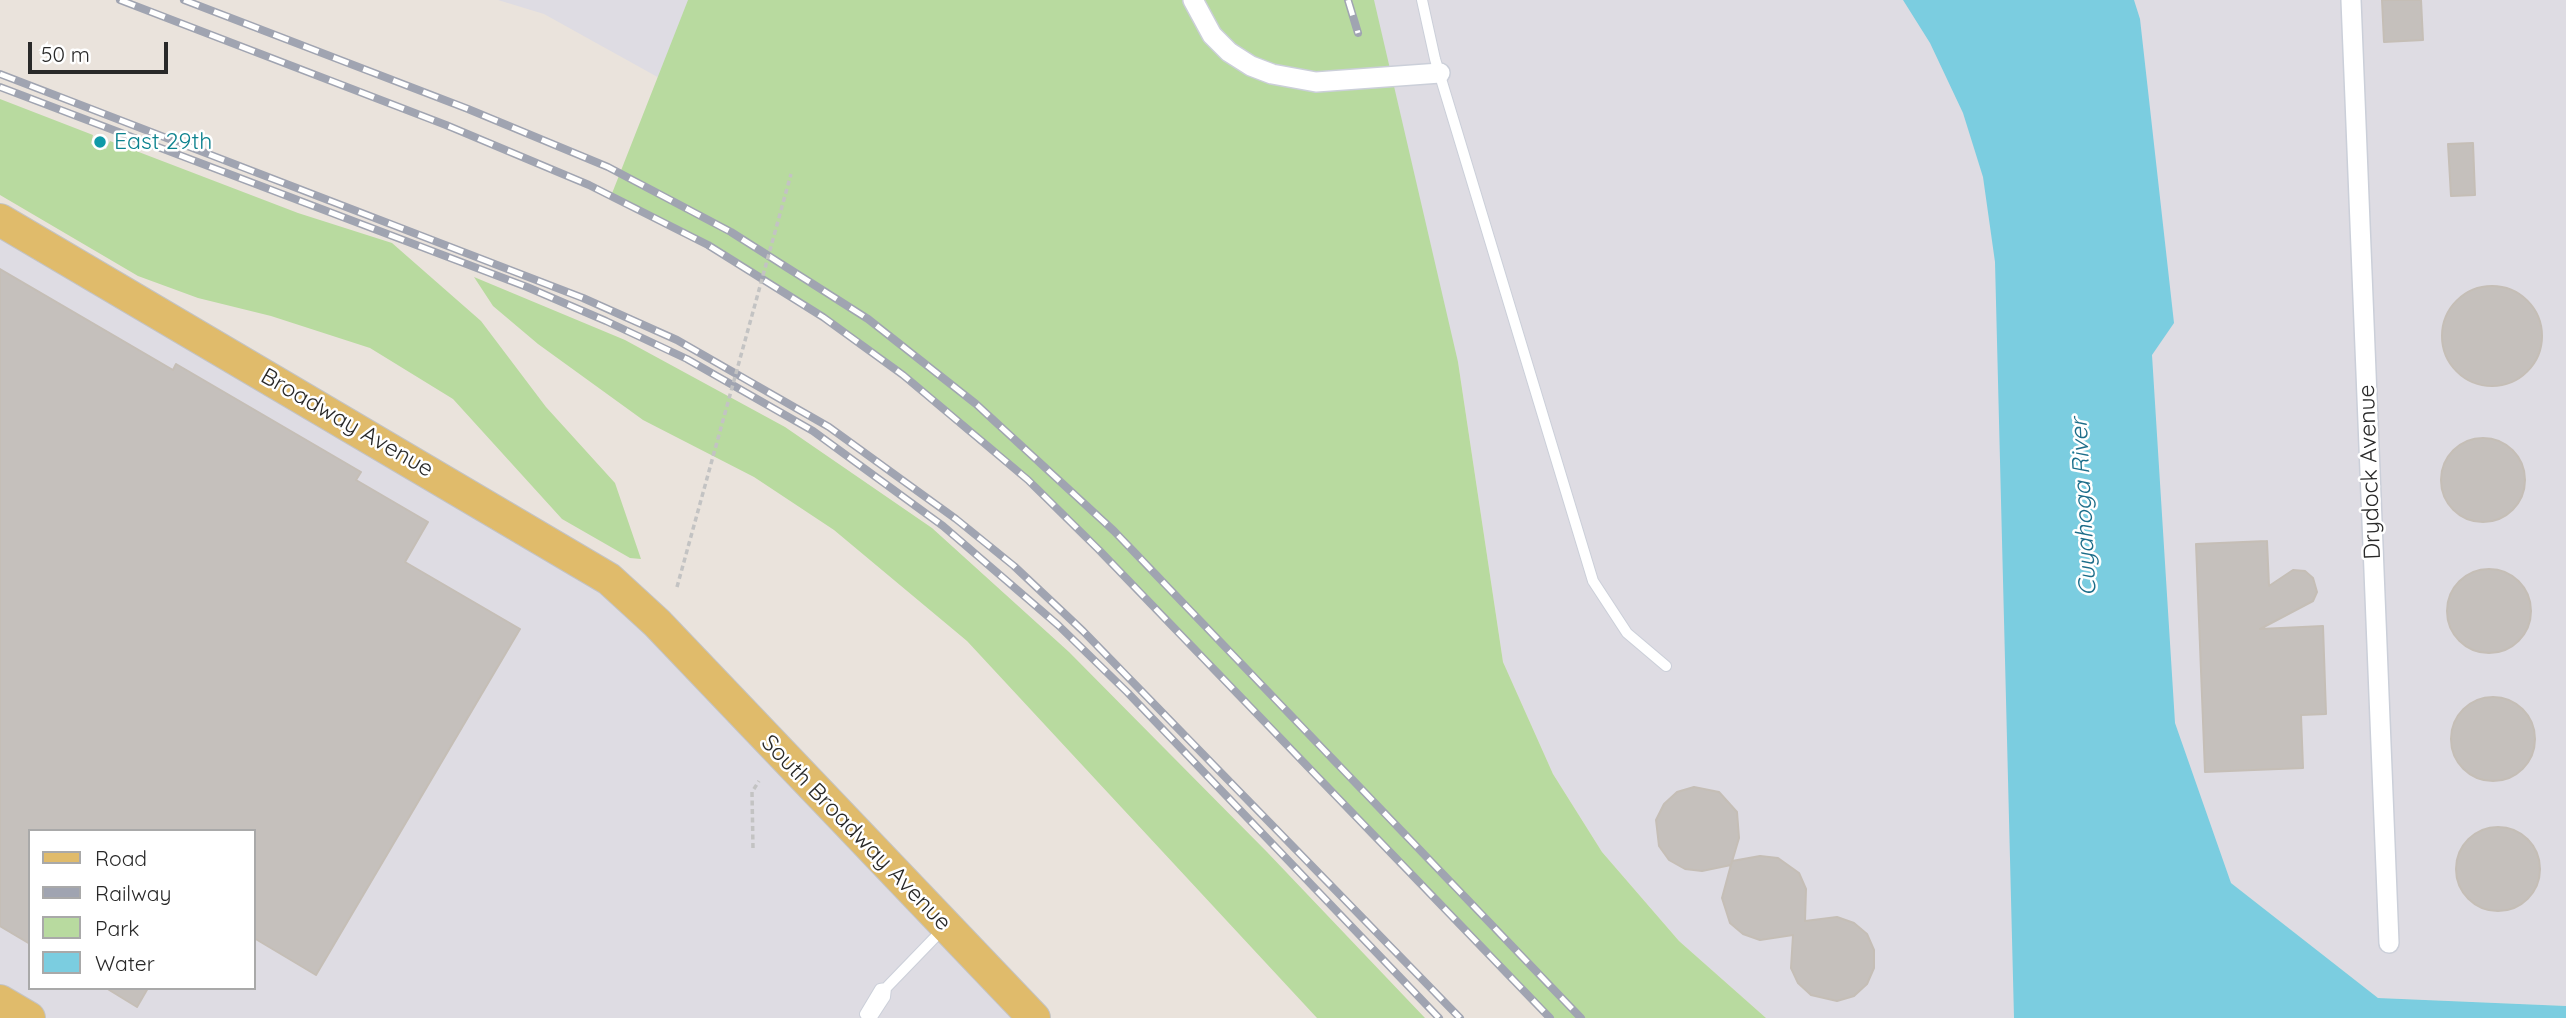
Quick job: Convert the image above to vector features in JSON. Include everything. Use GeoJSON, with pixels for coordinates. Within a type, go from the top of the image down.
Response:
{"type":"FeatureCollection","features":[{"type":"Feature","properties":{"kind":"main road","name":"Broadway Avenue"},"geometry":{"type":"LineString","coordinates":[[0,220],[581,560],[634,601],[679,646]]}},
{"type":"Feature","properties":{"kind":"main road","name":"South Broadway Avenue"},"geometry":{"type":"LineString","coordinates":[[679,646],[1034,1018]]}},
{"type":"Feature","properties":{"kind":"main road"},"geometry":{"type":"LineString","coordinates":[[0,1001],[29,1018]]}},
{"type":"Feature","properties":{"kind":"street"},"geometry":{"type":"LineString","coordinates":[[1193,0],[1212,35],[1229,52],[1251,66],[1272,74],[1316,82],[1440,73]]}},
{"type":"Feature","properties":{"kind":"street","name":"Drydock Avenue"},"geometry":{"type":"LineString","coordinates":[[2351,0],[2389,943]]}},
{"type":"Feature","properties":{"kind":"lane"},"geometry":{"type":"LineString","coordinates":[[1422,0],[1440,73],[1594,581],[1627,633],[1666,666]]}},
{"type":"Feature","properties":{"kind":"lane"},"geometry":{"type":"LineString","coordinates":[[886,988],[946,927]]}},
{"type":"Feature","properties":{"kind":"path"},"geometry":{"type":"LineString","coordinates":[[677,587],[791,174]]}},
{"type":"Feature","properties":{"kind":"path"},"geometry":{"type":"LineString","coordinates":[[753,848],[752,792],[759,781]]}},
{"type":"Feature","properties":{"kind":"shaded area"},"geometry":{"type":"Polygon","coordinates":[[[498,0],[2566,0],[2566,1006],[2378,998],[2231,883],[2145,1018],[1766,1018],[1679,941],[1602,852],[1553,774],[1503,662],[1458,362],[1007,271],[544,14],[498,0]]]}},
{"type":"Feature","properties":{"kind":"shaded area"},"geometry":{"type":"Polygon","coordinates":[[[0,220],[581,560],[1034,1018],[29,1018],[0,1001],[0,220]]]}},
{"type":"Feature","properties":{"kind":"green space"},"geometry":{"type":"Polygon","coordinates":[[[688,0],[1374,0],[1458,362],[1503,662],[1553,774],[1602,852],[1679,941],[1766,1018],[1550,1018],[1099,550],[973,431],[903,375],[768,281],[611,196],[688,0]]]}},
{"type":"Feature","properties":{"kind":"green space"},"geometry":{"type":"Polygon","coordinates":[[[0,99],[93,135],[91,144],[106,149],[110,141],[298,213],[392,243],[481,321],[546,407],[615,483],[641,559],[630,558],[562,519],[453,399],[370,348],[271,316],[198,298],[138,276],[0,195],[0,99]]]}},
{"type":"Feature","properties":{"kind":"green space"},"geometry":{"type":"Polygon","coordinates":[[[474,277],[625,340],[785,427],[932,528],[1069,652],[1267,852],[1425,1018],[1317,1018],[967,641],[834,530],[754,477],[643,420],[538,344],[493,306],[474,277]]]}},
{"type":"Feature","properties":{"kind":"water","name":"Cuyahoga River"},"geometry":{"type":"Polygon","coordinates":[[[1903,0],[2134,0],[2140,19],[2174,323],[2152,355],[2175,723],[2231,883],[2378,998],[2566,1006],[2566,1018],[2014,1018],[1995,262],[1983,177],[1963,113],[1930,43],[1903,0]]]}},
{"type":"Feature","properties":{"kind":"building"},"geometry":{"type":"Polygon","coordinates":[[[2382,0],[2421,0],[2423,40],[2384,42],[2382,0]]]}},
{"type":"Feature","properties":{"kind":"building"},"geometry":{"type":"Polygon","coordinates":[[[2473,143],[2475,195],[2451,196],[2448,144],[2473,143]]]}},
{"type":"Feature","properties":{"kind":"building"},"geometry":{"type":"Polygon","coordinates":[[[0,269],[173,370],[176,364],[361,472],[356,480],[428,522],[405,562],[520,629],[316,975],[256,939],[256,829],[28,829],[28,943],[0,926],[0,269]]]}},
{"type":"Feature","properties":{"kind":"building"},"geometry":{"type":"Polygon","coordinates":[[[2492,286],[2511,290],[2527,301],[2538,317],[2542,336],[2538,355],[2527,371],[2511,382],[2492,386],[2473,382],[2457,371],[2446,355],[2442,336],[2446,317],[2457,301],[2473,290],[2492,286]]]}},
{"type":"Feature","properties":{"kind":"building"},"geometry":{"type":"Polygon","coordinates":[[[2483,438],[2499,441],[2513,450],[2522,464],[2525,480],[2522,496],[2513,510],[2499,519],[2483,522],[2467,519],[2453,510],[2444,496],[2441,480],[2444,464],[2453,450],[2467,441],[2483,438]]]}},
{"type":"Feature","properties":{"kind":"building"},"geometry":{"type":"Polygon","coordinates":[[[2267,541],[2269,586],[2293,570],[2305,571],[2313,578],[2317,592],[2313,601],[2260,629],[2323,626],[2326,714],[2301,715],[2303,768],[2205,772],[2196,544],[2267,541]]]}},
{"type":"Feature","properties":{"kind":"building"},"geometry":{"type":"Polygon","coordinates":[[[2489,569],[2505,572],[2519,581],[2528,595],[2531,611],[2528,627],[2519,641],[2505,650],[2489,653],[2473,650],[2459,641],[2450,627],[2447,611],[2450,595],[2459,581],[2473,572],[2489,569]]]}},
{"type":"Feature","properties":{"kind":"building"},"geometry":{"type":"Polygon","coordinates":[[[2493,697],[2509,700],[2523,709],[2532,723],[2535,739],[2532,755],[2523,769],[2509,778],[2493,781],[2477,778],[2463,769],[2454,755],[2451,739],[2454,723],[2463,709],[2477,700],[2493,697]]]}},
{"type":"Feature","properties":{"kind":"building"},"geometry":{"type":"Polygon","coordinates":[[[1694,787],[1719,792],[1737,812],[1739,838],[1731,865],[1702,871],[1685,869],[1669,860],[1659,846],[1656,820],[1664,804],[1677,792],[1694,787]]]}},
{"type":"Feature","properties":{"kind":"building"},"geometry":{"type":"Polygon","coordinates":[[[2498,827],[2514,830],[2528,839],[2537,853],[2540,869],[2537,885],[2528,899],[2514,908],[2498,911],[2482,908],[2468,899],[2459,885],[2456,869],[2459,853],[2468,839],[2482,830],[2498,827]]]}},
{"type":"Feature","properties":{"kind":"building"},"geometry":{"type":"Polygon","coordinates":[[[1760,856],[1778,858],[1799,873],[1806,889],[1805,921],[1837,917],[1854,923],[1867,934],[1874,950],[1874,968],[1867,984],[1854,996],[1837,1001],[1811,995],[1798,983],[1791,968],[1793,935],[1760,940],[1743,934],[1730,923],[1722,898],[1732,861],[1760,856]]]}},
{"type":"Feature","properties":{"kind":"building"},"geometry":{"type":"Polygon","coordinates":[[[109,990],[147,990],[137,1007],[109,990]]]}},
{"type":"Feature","properties":{"kind":"railway"},"geometry":{"type":"LineString","coordinates":[[120,0],[446,125],[589,185],[708,245],[823,317],[903,375],[1028,480],[1099,550],[1550,1018]]}},
{"type":"Feature","properties":{"kind":"railway"},"geometry":{"type":"LineString","coordinates":[[184,0],[468,109],[608,167],[731,232],[868,319],[976,404],[1114,531],[1581,1018]]}},
{"type":"Feature","properties":{"kind":"railway"},"geometry":{"type":"LineString","coordinates":[[1348,0],[1358,33]]}},
{"type":"Feature","properties":{"kind":"railway"},"geometry":{"type":"LineString","coordinates":[[0,74],[583,298],[677,340],[829,427],[956,519],[1014,566],[1083,631],[1460,1018]]}},
{"type":"Feature","properties":{"kind":"railway"},"geometry":{"type":"LineString","coordinates":[[0,87],[527,287],[687,359],[813,431],[943,526],[1058,625],[1128,693],[1439,1018]]}},
{"type":"Feature","properties":{"kind":"place","name":"East 29th"},"geometry":{"type":"Point","coordinates":[100,142]}}]}
